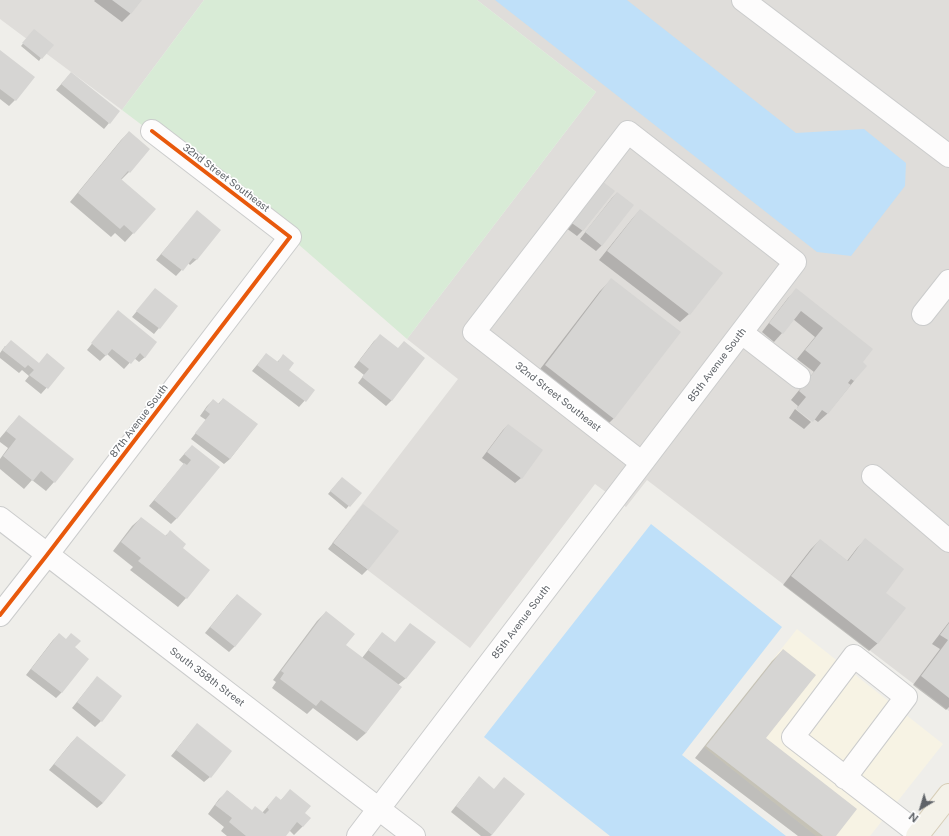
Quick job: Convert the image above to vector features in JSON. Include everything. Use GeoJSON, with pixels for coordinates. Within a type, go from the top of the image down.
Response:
{"type":"FeatureCollection","features":[{"type":"Feature","properties":{"kind":"main road"},"geometry":{"type":"LineString","coordinates":[[918,835],[949,795]]}},
{"type":"Feature","properties":{"kind":"street"},"geometry":{"type":"LineString","coordinates":[[743,0],[949,156]]}},
{"type":"Feature","properties":{"kind":"street","name":"32nd Street Southeast"},"geometry":{"type":"LineString","coordinates":[[152,131],[290,237]]}},
{"type":"Feature","properties":{"kind":"street","name":"85th Avenue South"},"geometry":{"type":"LineString","coordinates":[[358,836],[795,262],[628,132],[474,332]]}},
{"type":"Feature","properties":{"kind":"street","name":"87th Avenue South"},"geometry":{"type":"LineString","coordinates":[[0,615],[290,237]]}},
{"type":"Feature","properties":{"kind":"street"},"geometry":{"type":"LineString","coordinates":[[923,314],[949,281]]}},
{"type":"Feature","properties":{"kind":"street","name":"32nd Street Southeast"},"geometry":{"type":"LineString","coordinates":[[474,332],[642,463]]}},
{"type":"Feature","properties":{"kind":"street"},"geometry":{"type":"LineString","coordinates":[[742,332],[799,377]]}},
{"type":"Feature","properties":{"kind":"street"},"geometry":{"type":"LineString","coordinates":[[873,476],[949,541]]}},
{"type":"Feature","properties":{"kind":"street","name":"South 358th Street"},"geometry":{"type":"LineString","coordinates":[[0,518],[414,836]]}},
{"type":"Feature","properties":{"kind":"street"},"geometry":{"type":"LineString","coordinates":[[845,778],[906,697],[854,656],[793,737],[845,778],[918,835]]}},
{"type":"Feature","properties":{"kind":"shaded area"},"geometry":{"type":"Polygon","coordinates":[[[0,0],[204,0],[122,110],[0,19],[0,0]]]}},
{"type":"Feature","properties":{"kind":"shaded area"},"geometry":{"type":"Polygon","coordinates":[[[477,0],[949,0],[949,711],[647,480],[626,507],[595,484],[470,648],[332,543],[458,379],[407,339],[596,92],[477,0]]]}},
{"type":"Feature","properties":{"kind":"shaded area"},"geometry":{"type":"Polygon","coordinates":[[[797,629],[943,744],[870,836],[816,836],[704,747],[797,629]]]}},
{"type":"Feature","properties":{"kind":"green space"},"geometry":{"type":"Polygon","coordinates":[[[204,0],[477,0],[596,92],[407,339],[290,237],[122,110],[204,0]]]}},
{"type":"Feature","properties":{"kind":"water"},"geometry":{"type":"Polygon","coordinates":[[[495,0],[627,0],[796,133],[864,129],[906,163],[905,186],[851,256],[817,252],[495,0]]]}},
{"type":"Feature","properties":{"kind":"water"},"geometry":{"type":"Polygon","coordinates":[[[651,524],[782,627],[682,755],[786,836],[610,836],[484,737],[651,524]]]}},
{"type":"Feature","properties":{"kind":"building"},"geometry":{"type":"Polygon","coordinates":[[[112,0],[142,0],[131,14],[112,0]]]}},
{"type":"Feature","properties":{"kind":"building"},"geometry":{"type":"Polygon","coordinates":[[[34,29],[54,45],[42,59],[22,43],[34,29]]]}},
{"type":"Feature","properties":{"kind":"building"},"geometry":{"type":"Polygon","coordinates":[[[0,50],[35,77],[16,101],[0,89],[0,50]]]}},
{"type":"Feature","properties":{"kind":"building"},"geometry":{"type":"Polygon","coordinates":[[[71,72],[120,111],[110,124],[61,84],[71,72]]]}},
{"type":"Feature","properties":{"kind":"building"},"geometry":{"type":"Polygon","coordinates":[[[129,131],[150,149],[130,173],[128,171],[121,179],[156,209],[134,234],[124,225],[120,229],[78,193],[129,131]]]}},
{"type":"Feature","properties":{"kind":"building"},"geometry":{"type":"Polygon","coordinates":[[[598,178],[615,191],[583,231],[566,219],[598,178]]]}},
{"type":"Feature","properties":{"kind":"building"},"geometry":{"type":"Polygon","coordinates":[[[617,192],[634,205],[602,246],[585,232],[617,192]]]}},
{"type":"Feature","properties":{"kind":"building"},"geometry":{"type":"Polygon","coordinates":[[[640,209],[723,273],[690,315],[607,251],[640,209]]]}},
{"type":"Feature","properties":{"kind":"building"},"geometry":{"type":"Polygon","coordinates":[[[197,210],[221,230],[197,260],[193,258],[183,271],[161,254],[197,210]]]}},
{"type":"Feature","properties":{"kind":"building"},"geometry":{"type":"Polygon","coordinates":[[[611,278],[681,332],[614,419],[545,365],[611,278]]]}},
{"type":"Feature","properties":{"kind":"building"},"geometry":{"type":"Polygon","coordinates":[[[155,288],[178,306],[160,329],[136,311],[155,288]]]}},
{"type":"Feature","properties":{"kind":"building"},"geometry":{"type":"Polygon","coordinates":[[[796,288],[873,349],[863,362],[867,366],[854,381],[851,379],[848,383],[851,385],[828,414],[822,410],[813,422],[796,409],[806,397],[799,391],[821,363],[805,350],[823,328],[801,311],[783,334],[769,323],[796,288]]]}},
{"type":"Feature","properties":{"kind":"building"},"geometry":{"type":"Polygon","coordinates":[[[118,310],[157,342],[145,358],[140,353],[131,364],[112,349],[106,356],[91,343],[118,310]]]}},
{"type":"Feature","properties":{"kind":"building"},"geometry":{"type":"Polygon","coordinates":[[[380,334],[398,348],[404,341],[425,358],[392,401],[362,377],[369,369],[359,361],[380,334]]]}},
{"type":"Feature","properties":{"kind":"building"},"geometry":{"type":"Polygon","coordinates":[[[11,340],[39,363],[47,353],[65,368],[48,389],[29,375],[34,370],[28,365],[25,368],[2,350],[11,340]]]}},
{"type":"Feature","properties":{"kind":"building"},"geometry":{"type":"Polygon","coordinates":[[[266,353],[278,362],[283,354],[294,363],[289,370],[315,390],[306,402],[257,365],[266,353]]]}},
{"type":"Feature","properties":{"kind":"building"},"geometry":{"type":"Polygon","coordinates":[[[223,398],[258,424],[230,459],[195,433],[210,414],[205,410],[213,399],[219,404],[223,398]]]}},
{"type":"Feature","properties":{"kind":"building"},"geometry":{"type":"Polygon","coordinates":[[[19,415],[74,459],[55,483],[41,471],[33,481],[3,456],[16,439],[6,431],[19,415]]]}},
{"type":"Feature","properties":{"kind":"building"},"geometry":{"type":"Polygon","coordinates":[[[508,424],[543,450],[522,479],[487,452],[508,424]]]}},
{"type":"Feature","properties":{"kind":"building"},"geometry":{"type":"Polygon","coordinates":[[[192,445],[220,467],[177,519],[154,500],[184,463],[187,465],[191,460],[184,454],[192,445]]]}},
{"type":"Feature","properties":{"kind":"building"},"geometry":{"type":"Polygon","coordinates":[[[342,477],[362,493],[350,507],[330,491],[342,477]]]}},
{"type":"Feature","properties":{"kind":"building"},"geometry":{"type":"Polygon","coordinates":[[[363,504],[399,531],[368,570],[333,543],[363,504]]]}},
{"type":"Feature","properties":{"kind":"building"},"geometry":{"type":"Polygon","coordinates":[[[141,517],[166,536],[170,530],[186,544],[183,548],[210,570],[187,599],[138,561],[141,558],[121,542],[141,517]]]}},
{"type":"Feature","properties":{"kind":"building"},"geometry":{"type":"Polygon","coordinates":[[[865,538],[904,569],[886,593],[906,608],[878,644],[791,576],[820,539],[848,561],[865,538]]]}},
{"type":"Feature","properties":{"kind":"building"},"geometry":{"type":"Polygon","coordinates":[[[237,594],[262,614],[235,647],[210,627],[237,594]]]}},
{"type":"Feature","properties":{"kind":"building"},"geometry":{"type":"Polygon","coordinates":[[[326,611],[355,634],[346,645],[402,687],[366,733],[321,700],[316,706],[280,679],[284,673],[281,671],[326,611]]]}},
{"type":"Feature","properties":{"kind":"building"},"geometry":{"type":"Polygon","coordinates":[[[410,623],[436,642],[406,679],[368,650],[382,632],[395,642],[410,623]]]}},
{"type":"Feature","properties":{"kind":"building"},"geometry":{"type":"Polygon","coordinates":[[[949,623],[949,698],[921,676],[948,640],[940,635],[949,623]]]}},
{"type":"Feature","properties":{"kind":"building"},"geometry":{"type":"Polygon","coordinates":[[[59,633],[66,639],[71,633],[81,641],[75,647],[89,659],[62,693],[31,669],[59,633]]]}},
{"type":"Feature","properties":{"kind":"building"},"geometry":{"type":"Polygon","coordinates":[[[783,649],[816,675],[766,738],[857,809],[836,836],[823,836],[706,746],[783,649]]]}},
{"type":"Feature","properties":{"kind":"building"},"geometry":{"type":"Polygon","coordinates":[[[97,676],[122,696],[102,722],[77,702],[97,676]]]}},
{"type":"Feature","properties":{"kind":"building"},"geometry":{"type":"Polygon","coordinates":[[[197,723],[232,751],[211,778],[176,750],[197,723]]]}},
{"type":"Feature","properties":{"kind":"building"},"geometry":{"type":"Polygon","coordinates":[[[77,736],[126,775],[103,803],[54,764],[77,736]]]}},
{"type":"Feature","properties":{"kind":"building"},"geometry":{"type":"Polygon","coordinates":[[[479,776],[494,789],[504,777],[525,794],[492,835],[456,806],[479,776]]]}},
{"type":"Feature","properties":{"kind":"building"},"geometry":{"type":"Polygon","coordinates":[[[290,789],[311,806],[305,813],[311,818],[303,827],[297,822],[286,836],[246,836],[229,822],[232,818],[215,805],[227,790],[252,810],[255,806],[265,814],[269,810],[267,807],[276,796],[281,800],[290,789]]]}},
{"type":"Feature","properties":{"kind":"cycle path"},"geometry":{"type":"LineString","coordinates":[[0,615],[290,237],[152,131]]}}]}
